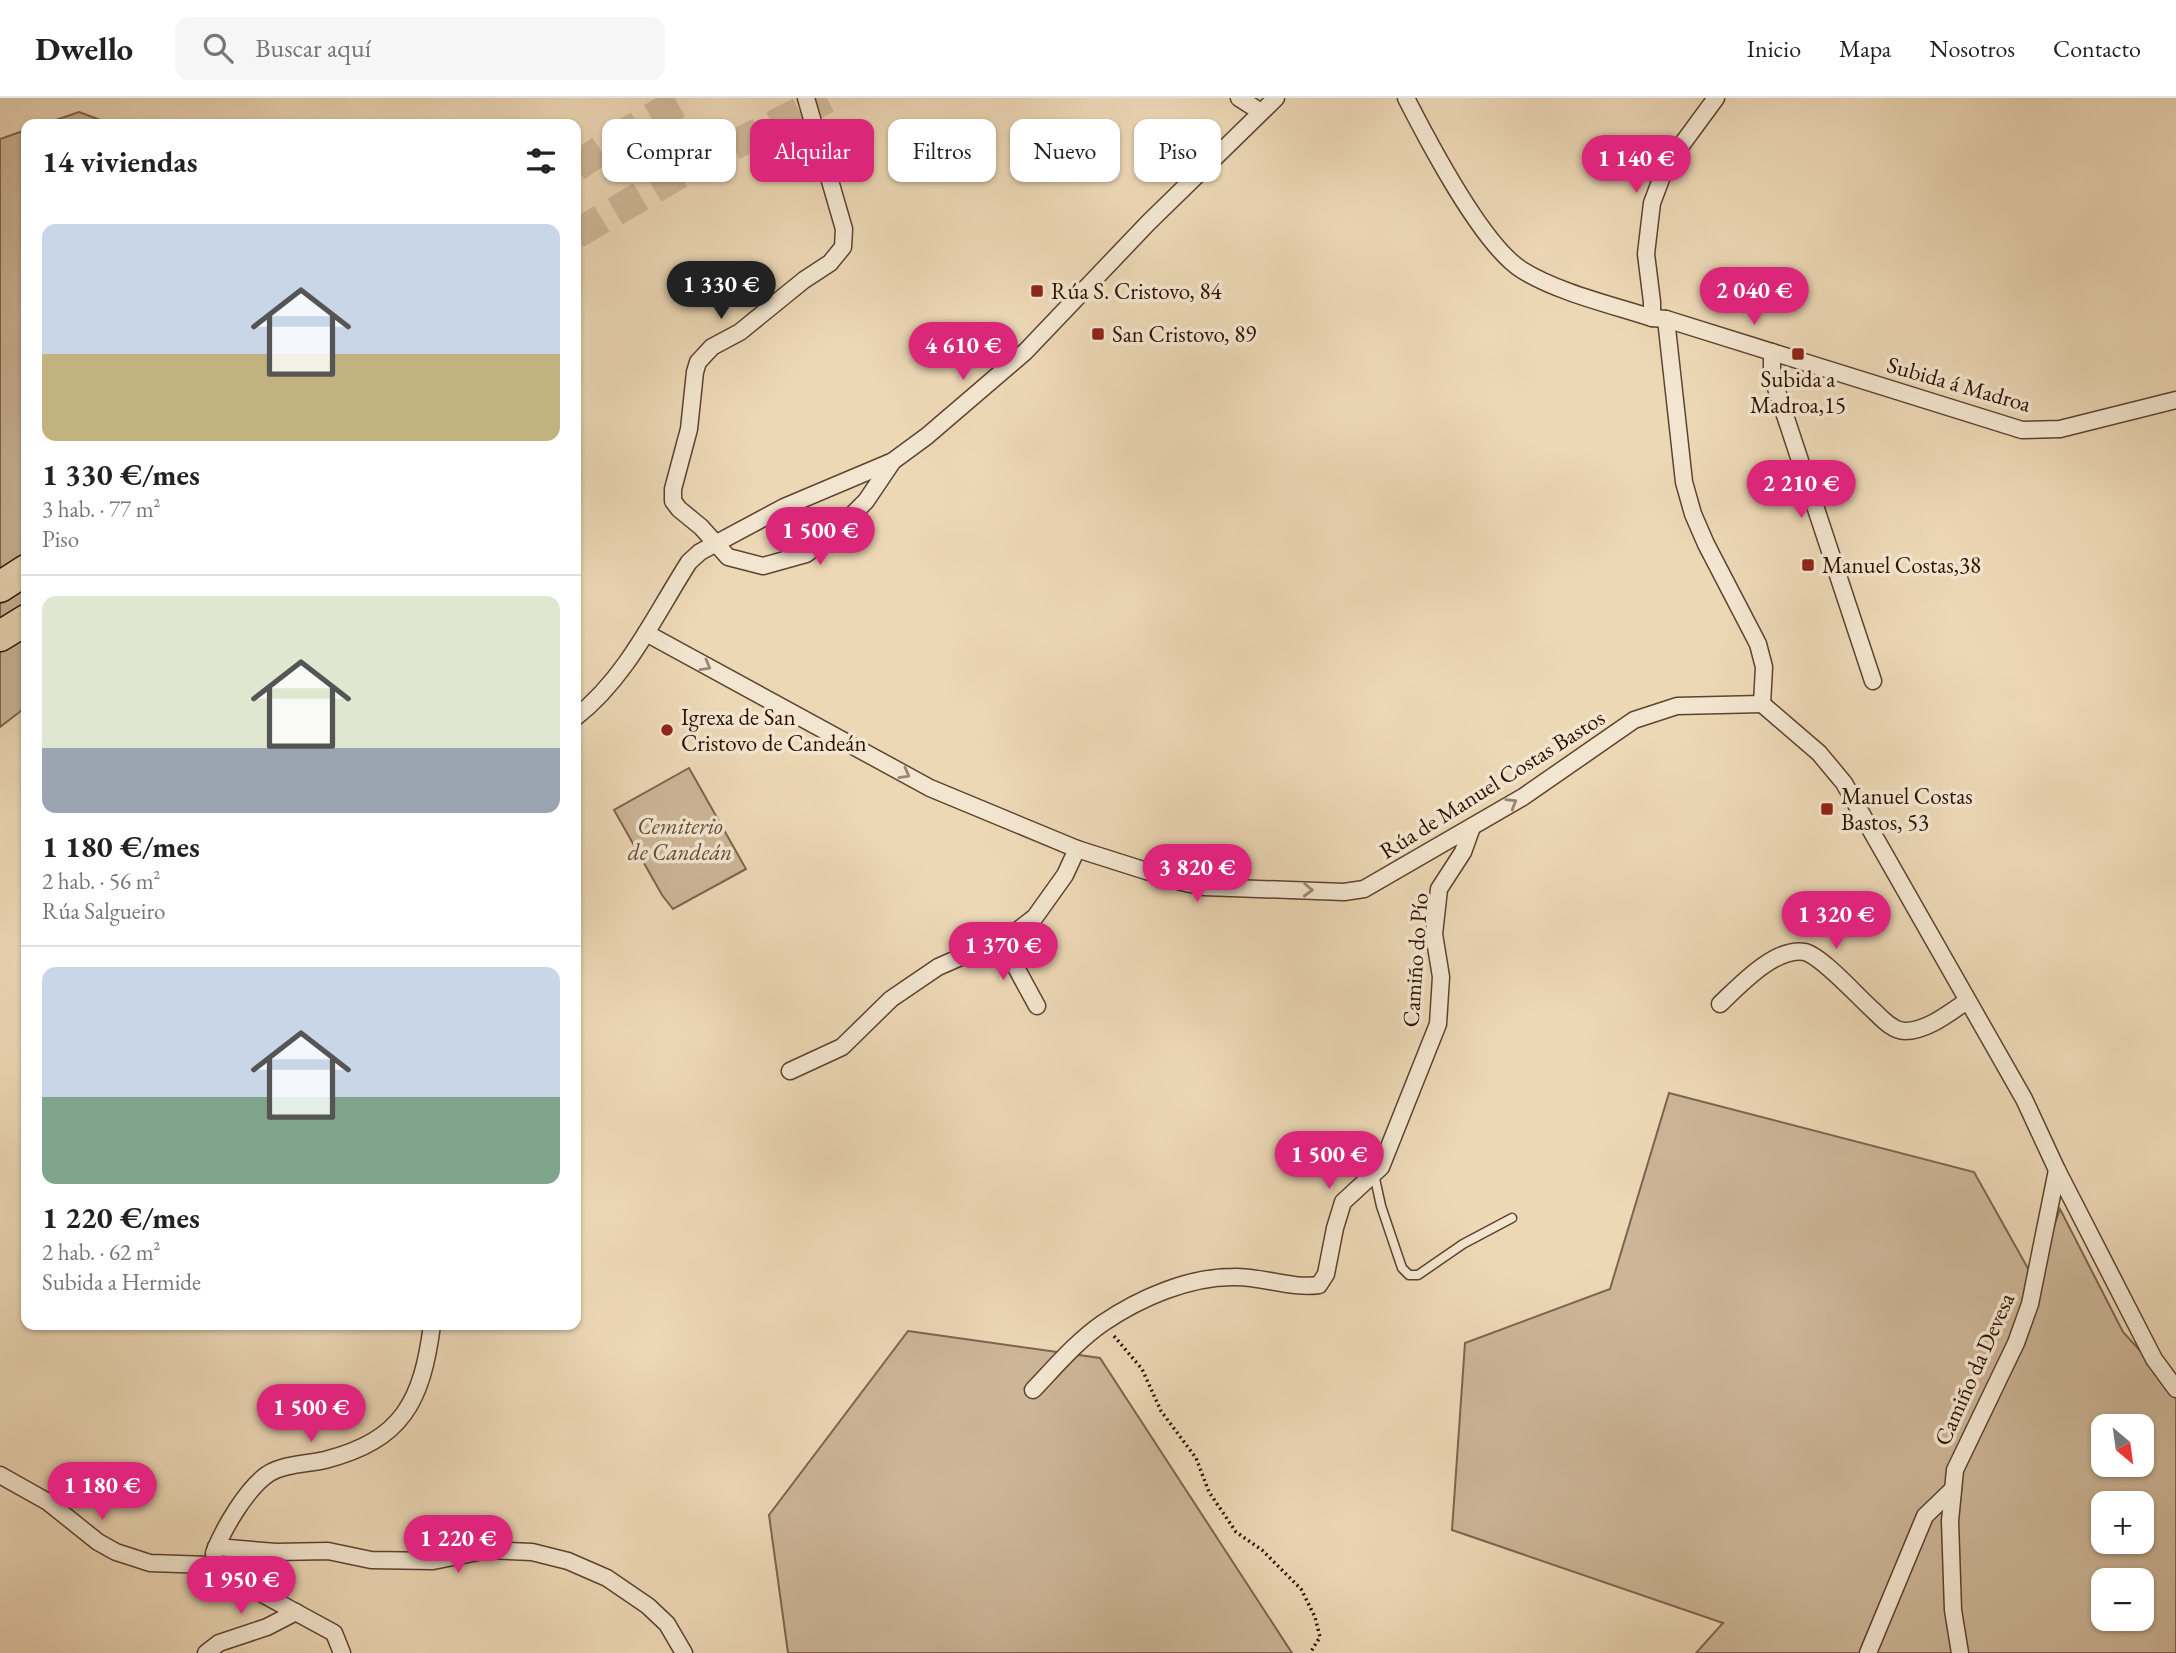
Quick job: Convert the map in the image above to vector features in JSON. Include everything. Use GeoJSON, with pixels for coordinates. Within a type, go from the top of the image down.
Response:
{"type":"FeatureCollection","features":[{"type":"Feature","properties":{"kind":"highway"},"geometry":{"type":"LineString","coordinates":[[0,587],[21,573]]}},
{"type":"Feature","properties":{"kind":"highway"},"geometry":{"type":"LineString","coordinates":[[0,636],[21,623]]}},
{"type":"Feature","properties":{"kind":"street"},"geometry":{"type":"LineString","coordinates":[[806,98],[844,229],[843,247],[830,263],[804,280],[740,332],[712,347],[698,362],[689,429],[673,489],[673,501],[728,557],[763,566],[806,554],[832,535],[866,501],[893,461]]}},
{"type":"Feature","properties":{"kind":"street"},"geometry":{"type":"LineString","coordinates":[[1239,98],[1261,112]]}},
{"type":"Feature","properties":{"kind":"street"},"geometry":{"type":"LineString","coordinates":[[581,712],[625,664],[689,562],[714,543],[784,507],[893,461],[972,399],[1025,352],[1148,223],[1276,98]]}},
{"type":"Feature","properties":{"kind":"street","name":"Subida á Madroa"},"geometry":{"type":"LineString","coordinates":[[1406,98],[1458,190],[1492,241],[1521,270],[1552,284],[2022,430],[2060,429],[2176,400]]}},
{"type":"Feature","properties":{"kind":"street"},"geometry":{"type":"LineString","coordinates":[[1716,98],[1666,166],[1652,204],[1646,254],[1653,302],[1659,319],[1684,482],[1693,514],[1758,644],[1764,667],[1762,704],[1819,753],[1844,783],[2024,1099],[2057,1170],[2154,1359],[2176,1389]]}},
{"type":"Feature","properties":{"kind":"street"},"geometry":{"type":"LineString","coordinates":[[1772,352],[1772,376],[1873,681]]}},
{"type":"Feature","properties":{"kind":"street","name":"Rúa de Manuel Costas Bastos"},"geometry":{"type":"LineString","coordinates":[[646,633],[930,788],[1077,849],[1204,887],[1345,892],[1364,889],[1523,797],[1634,720],[1649,713],[1677,706],[1762,704]]}},
{"type":"Feature","properties":{"kind":"street","name":"Camiño do Pío"},"geometry":{"type":"LineString","coordinates":[[1033,1390],[1102,1324],[1167,1290],[1203,1279],[1235,1276],[1306,1287],[1319,1285],[1326,1274],[1343,1202],[1381,1167],[1438,1024],[1441,977],[1434,934],[1439,889],[1463,852],[1472,827]]}},
{"type":"Feature","properties":{"kind":"street"},"geometry":{"type":"LineString","coordinates":[[790,1071],[842,1047],[891,999],[938,967],[1013,934],[1035,917],[1065,875],[1077,849]]}},
{"type":"Feature","properties":{"kind":"street"},"geometry":{"type":"LineString","coordinates":[[1001,940],[1037,1006]]}},
{"type":"Feature","properties":{"kind":"street"},"geometry":{"type":"LineString","coordinates":[[1720,1003],[1761,966],[1790,953],[1805,952],[1821,961],[1887,1024],[1903,1031],[1927,1026],[1967,1002]]}},
{"type":"Feature","properties":{"kind":"street","name":"Camiño da Devesa"},"geometry":{"type":"LineString","coordinates":[[1960,1653],[1953,1598],[1950,1521],[1955,1470],[2016,1343],[2030,1304],[2057,1170]]}},
{"type":"Feature","properties":{"kind":"street"},"geometry":{"type":"LineString","coordinates":[[209,1565],[216,1547],[257,1483],[271,1473],[356,1450],[374,1442],[393,1428],[406,1412],[417,1390],[431,1330]]}},
{"type":"Feature","properties":{"kind":"street"},"geometry":{"type":"LineString","coordinates":[[0,1475],[48,1502],[98,1542],[116,1552],[150,1563],[209,1565],[334,1633],[342,1653]]}},
{"type":"Feature","properties":{"kind":"street"},"geometry":{"type":"LineString","coordinates":[[1868,1653],[1925,1516],[1953,1489]]}},
{"type":"Feature","properties":{"kind":"street"},"geometry":{"type":"LineString","coordinates":[[216,1547],[276,1552],[328,1551],[371,1560],[433,1561],[488,1550],[531,1552],[568,1560],[607,1578],[648,1606],[667,1624],[684,1653]]}},
{"type":"Feature","properties":{"kind":"street"},"geometry":{"type":"LineString","coordinates":[[206,1653],[219,1643],[267,1627],[296,1612]]}},
{"type":"Feature","properties":{"kind":"lane"},"geometry":{"type":"LineString","coordinates":[[1374,1174],[1381,1206],[1402,1268],[1409,1275],[1418,1275],[1463,1244],[1512,1218]]}},
{"type":"Feature","properties":{"kind":"path"},"geometry":{"type":"LineString","coordinates":[[1102,1324],[1142,1369],[1161,1411],[1196,1458],[1209,1492],[1236,1532],[1262,1550],[1301,1588],[1315,1617],[1320,1637],[1310,1653]]}},
{"type":"Feature","properties":{"kind":"green space"},"geometry":{"type":"Polygon","coordinates":[[[79,112],[98,119],[59,119],[79,112]]]}},
{"type":"Feature","properties":{"kind":"green space"},"geometry":{"type":"Polygon","coordinates":[[[21,132],[21,711],[0,727],[0,139],[21,132]]]}},
{"type":"Feature","properties":{"kind":"green space","name":"Cemiterio de Candeán"},"geometry":{"type":"Polygon","coordinates":[[[689,768],[746,869],[673,909],[662,895],[614,810],[689,768]]]}},
{"type":"Feature","properties":{"kind":"green space"},"geometry":{"type":"Polygon","coordinates":[[[1669,1093],[1974,1172],[2035,1281],[2060,1209],[2123,1332],[2176,1390],[2176,1653],[1696,1653],[1723,1623],[1452,1530],[1465,1343],[1610,1289],[1669,1093]]]}},
{"type":"Feature","properties":{"kind":"green space"},"geometry":{"type":"Polygon","coordinates":[[[908,1331],[1100,1358],[1292,1653],[788,1653],[769,1515],[908,1331]]]}},
{"type":"Feature","properties":{"kind":"tunnel"},"geometry":{"type":"LineString","coordinates":[[581,164],[627,132],[687,98]]}},
{"type":"Feature","properties":{"kind":"tunnel"},"geometry":{"type":"LineString","coordinates":[[581,231],[698,163],[827,98]]}},
{"type":"Feature","properties":{"kind":"place","name":"Rúa S. Cristovo, 84"},"geometry":{"type":"Point","coordinates":[1037,291]}},
{"type":"Feature","properties":{"kind":"place","name":"San Cristovo, 89"},"geometry":{"type":"Point","coordinates":[1098,334]}},
{"type":"Feature","properties":{"kind":"place","name":"Subida a Madroa,15"},"geometry":{"type":"Point","coordinates":[1798,354]}},
{"type":"Feature","properties":{"kind":"place","name":"Manuel Costas,38"},"geometry":{"type":"Point","coordinates":[1808,565]}},
{"type":"Feature","properties":{"kind":"place","name":"Igrexa de San Cristovo de Candeán"},"geometry":{"type":"Point","coordinates":[667,730]}},
{"type":"Feature","properties":{"kind":"place","name":"Manuel Costas Bastos, 53"},"geometry":{"type":"Point","coordinates":[1827,809]}}]}
